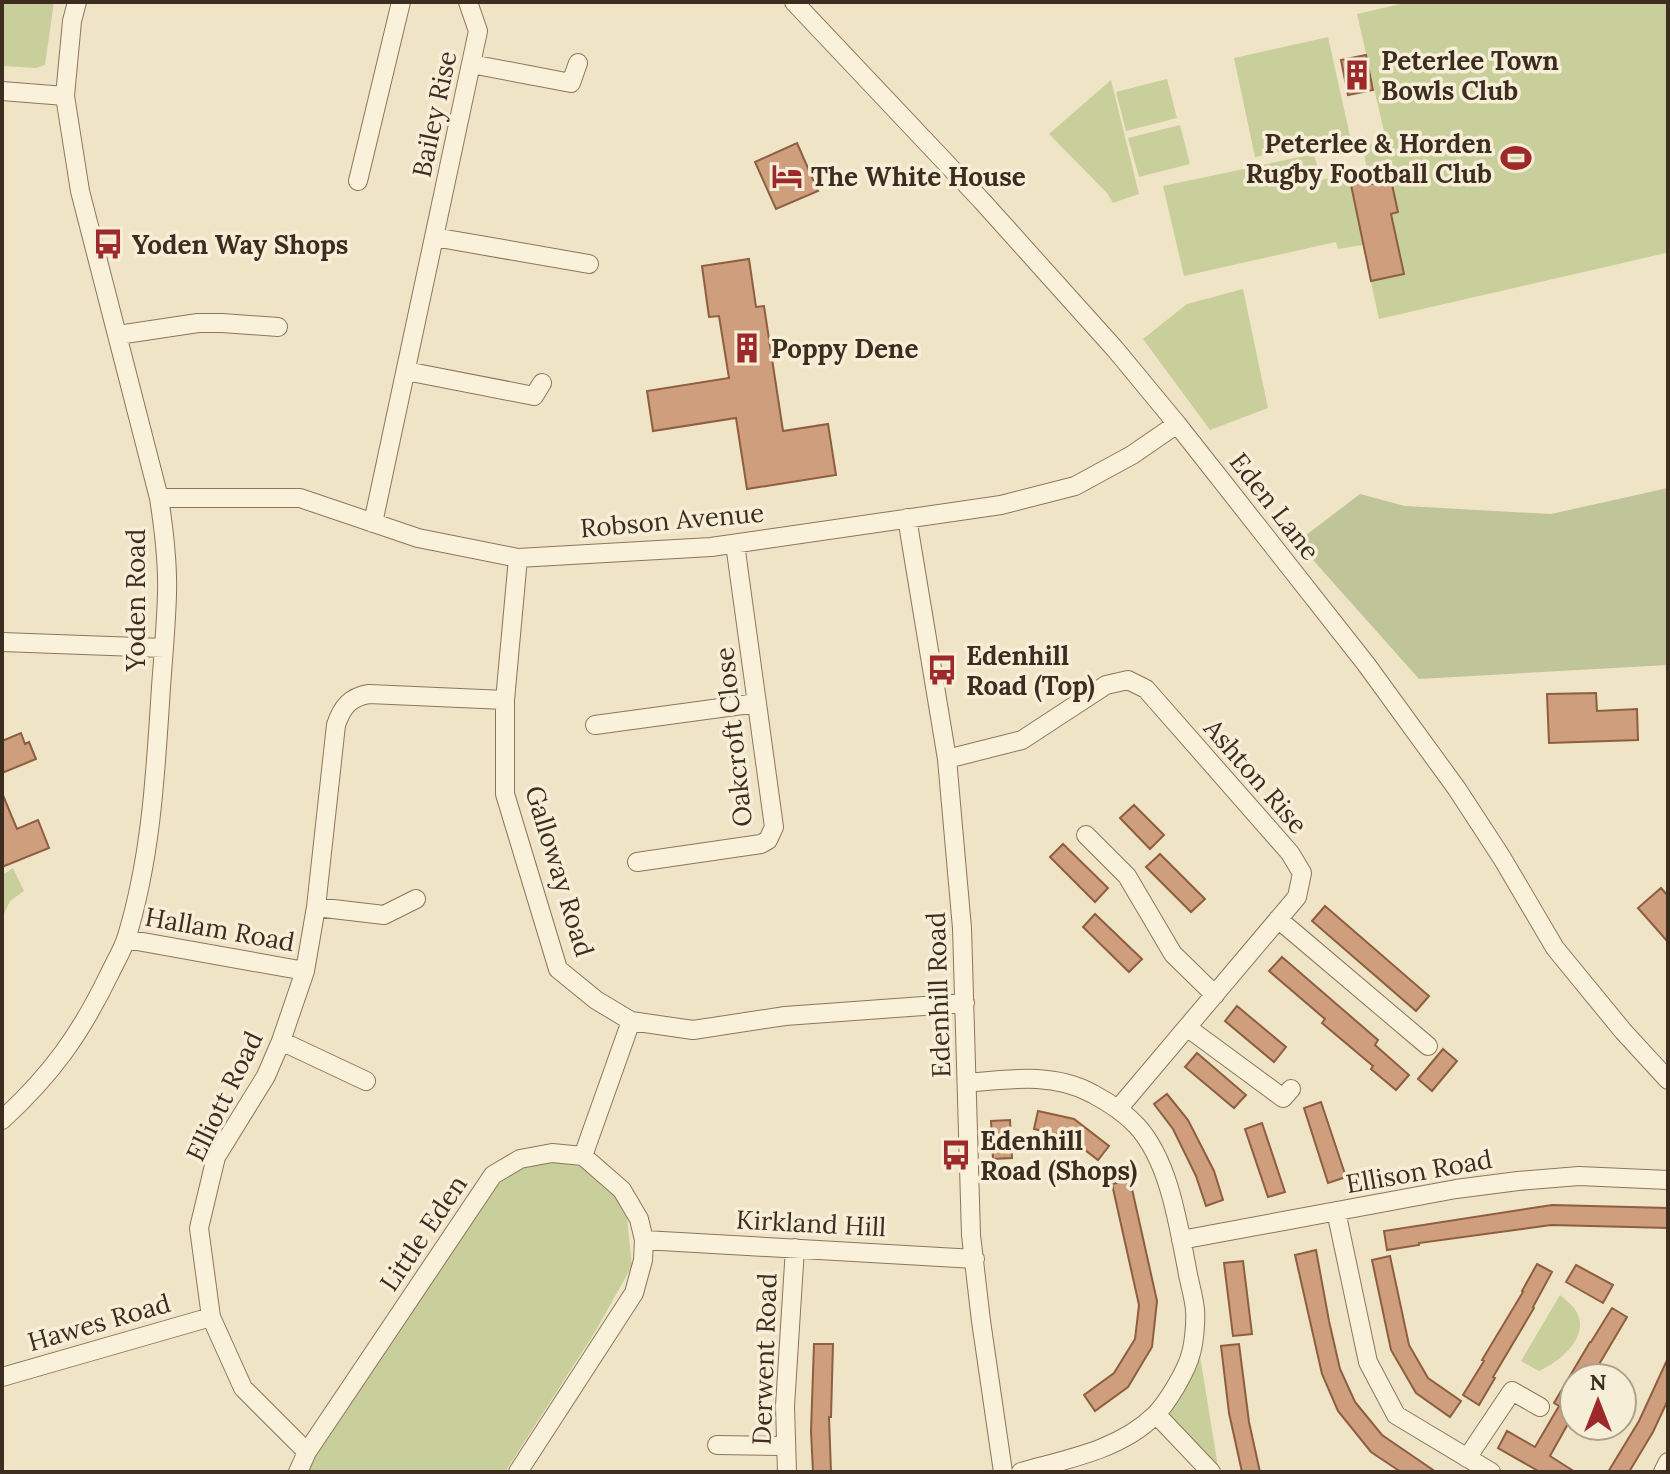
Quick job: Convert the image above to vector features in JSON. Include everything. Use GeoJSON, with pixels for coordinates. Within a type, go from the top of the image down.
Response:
{"type":"FeatureCollection","features":[{"type":"Feature","properties":{"kind":"street","name":"Yoden Road"},"geometry":{"type":"LineString","coordinates":[[2,1120],[53,1068],[78,1033],[126,939],[141,882],[153,803],[164,648],[167,594],[165,534],[159,498],[80,191],[65,96],[72,21],[77,2]]}},
{"type":"Feature","properties":{"kind":"street"},"geometry":{"type":"LineString","coordinates":[[358,181],[401,2]]}},
{"type":"Feature","properties":{"kind":"street","name":"Bailey Rise"},"geometry":{"type":"LineString","coordinates":[[373,523],[478,31],[468,2]]}},
{"type":"Feature","properties":{"kind":"street","name":"Eden Lane"},"geometry":{"type":"LineString","coordinates":[[794,2],[982,201],[1115,349],[1177,424],[1412,726],[1502,858],[1555,948],[1668,1080]]}},
{"type":"Feature","properties":{"kind":"street"},"geometry":{"type":"LineString","coordinates":[[471,64],[571,83],[578,63]]}},
{"type":"Feature","properties":{"kind":"street"},"geometry":{"type":"LineString","coordinates":[[2,91],[65,96]]}},
{"type":"Feature","properties":{"kind":"street"},"geometry":{"type":"LineString","coordinates":[[434,237],[589,264]]}},
{"type":"Feature","properties":{"kind":"street"},"geometry":{"type":"LineString","coordinates":[[118,335],[198,323],[278,327]]}},
{"type":"Feature","properties":{"kind":"street"},"geometry":{"type":"LineString","coordinates":[[406,371],[534,396],[542,383]]}},
{"type":"Feature","properties":{"kind":"street","name":"Robson Avenue"},"geometry":{"type":"LineString","coordinates":[[159,498],[300,498],[418,538],[518,558],[711,547],[1001,505],[1075,486],[1132,455],[1177,424]]}},
{"type":"Feature","properties":{"kind":"street","name":"Edenhill Road"},"geometry":{"type":"LineString","coordinates":[[907,518],[947,759],[962,928],[971,1235],[1003,1472]]}},
{"type":"Feature","properties":{"kind":"street","name":"Oakcroft Close"},"geometry":{"type":"LineString","coordinates":[[637,862],[761,844],[768,840],[774,827],[735,544]]}},
{"type":"Feature","properties":{"kind":"street","name":"Galloway Road"},"geometry":{"type":"LineString","coordinates":[[518,558],[505,700],[505,794],[558,969],[596,1000],[631,1021],[693,1030],[785,1016],[965,1003]]}},
{"type":"Feature","properties":{"kind":"street"},"geometry":{"type":"LineString","coordinates":[[2,642],[164,648]]}},
{"type":"Feature","properties":{"kind":"street","name":"Ashton Rise"},"geometry":{"type":"LineString","coordinates":[[947,759],[1022,740],[1106,685],[1128,680],[1146,689],[1290,853],[1302,873],[1297,897],[1118,1109]]}},
{"type":"Feature","properties":{"kind":"street","name":"Elliott Road"},"geometry":{"type":"LineString","coordinates":[[307,1452],[243,1388],[211,1317],[199,1228],[216,1157],[266,1076],[305,971],[316,907],[336,725],[344,706],[352,699],[369,694],[505,700]]}},
{"type":"Feature","properties":{"kind":"street"},"geometry":{"type":"LineString","coordinates":[[595,725],[757,703]]}},
{"type":"Feature","properties":{"kind":"street"},"geometry":{"type":"LineString","coordinates":[[1086,835],[1127,876],[1173,954],[1215,995]]}},
{"type":"Feature","properties":{"kind":"street"},"geometry":{"type":"LineString","coordinates":[[316,907],[384,915],[416,899]]}},
{"type":"Feature","properties":{"kind":"street"},"geometry":{"type":"LineString","coordinates":[[1278,919],[1428,1046]]}},
{"type":"Feature","properties":{"kind":"street","name":"Hallam Road"},"geometry":{"type":"LineString","coordinates":[[126,939],[305,971]]}},
{"type":"Feature","properties":{"kind":"street"},"geometry":{"type":"LineString","coordinates":[[518,1472],[634,1293],[643,1260],[644,1240],[639,1219],[622,1190],[583,1156],[631,1021]]}},
{"type":"Feature","properties":{"kind":"street"},"geometry":{"type":"LineString","coordinates":[[1188,1028],[1283,1098],[1291,1089]]}},
{"type":"Feature","properties":{"kind":"street"},"geometry":{"type":"LineString","coordinates":[[281,1041],[366,1081]]}},
{"type":"Feature","properties":{"kind":"street"},"geometry":{"type":"LineString","coordinates":[[967,1083],[1026,1078],[1064,1082],[1118,1109],[1137,1126],[1153,1148],[1169,1188],[1195,1312],[1191,1353],[1177,1384],[1156,1414],[1135,1432],[1114,1443],[1021,1472]]}},
{"type":"Feature","properties":{"kind":"street","name":"Little Eden"},"geometry":{"type":"LineString","coordinates":[[298,1472],[307,1452],[493,1175],[520,1159],[552,1153],[583,1156]]}},
{"type":"Feature","properties":{"kind":"street","name":"Ellison Road"},"geometry":{"type":"LineString","coordinates":[[1181,1240],[1456,1189],[1518,1181],[1579,1176],[1668,1180]]}},
{"type":"Feature","properties":{"kind":"street"},"geometry":{"type":"LineString","coordinates":[[1336,1211],[1368,1362],[1396,1415],[1491,1472]]}},
{"type":"Feature","properties":{"kind":"street","name":"Kirkland Hill"},"geometry":{"type":"LineString","coordinates":[[644,1240],[975,1259]]}},
{"type":"Feature","properties":{"kind":"street","name":"Derwent Road"},"geometry":{"type":"LineString","coordinates":[[787,1472],[785,1406],[795,1248]]}},
{"type":"Feature","properties":{"kind":"street","name":"Hawes Road"},"geometry":{"type":"LineString","coordinates":[[2,1377],[211,1317]]}},
{"type":"Feature","properties":{"kind":"street"},"geometry":{"type":"LineString","coordinates":[[1467,1458],[1512,1391],[1540,1407]]}},
{"type":"Feature","properties":{"kind":"street"},"geometry":{"type":"LineString","coordinates":[[1156,1414],[1211,1472]]}},
{"type":"Feature","properties":{"kind":"street"},"geometry":{"type":"LineString","coordinates":[[717,1445],[786,1446]]}},
{"type":"Feature","properties":{"kind":"street"},"geometry":{"type":"LineString","coordinates":[[1663,1472],[1668,1462]]}},
{"type":"Feature","properties":{"kind":"green space"},"geometry":{"type":"Polygon","coordinates":[[[2,2],[54,2],[45,65],[36,68],[2,66],[2,2]]]}},
{"type":"Feature","properties":{"kind":"green space","name":"Peterlee & Horden Rugby Football Club"},"geometry":{"type":"Polygon","coordinates":[[[1409,2],[1668,2],[1668,262],[1666,253],[1379,319],[1363,245],[1338,249],[1336,242],[1184,276],[1163,186],[1314,154],[1321,180],[1367,169],[1362,146],[1386,140],[1357,14],[1409,2]]]}},
{"type":"Feature","properties":{"kind":"green space"},"geometry":{"type":"Polygon","coordinates":[[[1328,37],[1350,136],[1255,157],[1234,58],[1328,37]]]}},
{"type":"Feature","properties":{"kind":"green space"},"geometry":{"type":"Polygon","coordinates":[[[1167,79],[1177,118],[1126,131],[1116,92],[1167,79]]]}},
{"type":"Feature","properties":{"kind":"green space"},"geometry":{"type":"Polygon","coordinates":[[[1111,80],[1139,194],[1113,203],[1107,193],[1049,134],[1111,80]]]}},
{"type":"Feature","properties":{"kind":"green space"},"geometry":{"type":"Polygon","coordinates":[[[1180,125],[1190,164],[1139,177],[1128,138],[1180,125]]]}},
{"type":"Feature","properties":{"kind":"green space"},"geometry":{"type":"Polygon","coordinates":[[[1243,289],[1268,408],[1210,430],[1143,339],[1187,304],[1243,289]]]}},
{"type":"Feature","properties":{"kind":"green space"},"geometry":{"type":"Polygon","coordinates":[[[1668,488],[1668,665],[1419,679],[1297,542],[1360,494],[1405,506],[1551,514],[1668,488]]]}},
{"type":"Feature","properties":{"kind":"green space"},"geometry":{"type":"Polygon","coordinates":[[[13,868],[24,891],[10,901],[2,918],[2,875],[13,868]]]}},
{"type":"Feature","properties":{"kind":"green space"},"geometry":{"type":"Polygon","coordinates":[[[551,1159],[591,1169],[626,1208],[632,1266],[595,1332],[505,1472],[304,1472],[500,1177],[525,1165],[551,1159]]]}},
{"type":"Feature","properties":{"kind":"green space"},"geometry":{"type":"Polygon","coordinates":[[[1560,1295],[1577,1312],[1579,1333],[1562,1356],[1539,1371],[1521,1361],[1560,1295]]]}},
{"type":"Feature","properties":{"kind":"green space"},"geometry":{"type":"Polygon","coordinates":[[[1199,1350],[1218,1467],[1166,1418],[1168,1408],[1199,1350]]]}},
{"type":"Feature","properties":{"kind":"building","name":"Peterlee Town Bowls Club"},"geometry":{"type":"Polygon","coordinates":[[[1366,55],[1373,90],[1348,95],[1341,60],[1366,55]]]}},
{"type":"Feature","properties":{"kind":"building","name":"The White House"},"geometry":{"type":"Polygon","coordinates":[[[797,143],[818,191],[776,209],[755,162],[797,143]]]}},
{"type":"Feature","properties":{"kind":"building"},"geometry":{"type":"Polygon","coordinates":[[[1371,176],[1372,184],[1391,180],[1398,212],[1391,214],[1404,274],[1371,281],[1350,180],[1371,176]]]}},
{"type":"Feature","properties":{"kind":"building","name":"Poppy Dene"},"geometry":{"type":"Polygon","coordinates":[[[749,259],[756,307],[764,306],[783,431],[828,424],[836,475],[747,489],[736,418],[653,431],[647,391],[729,378],[719,316],[709,317],[702,266],[749,259]]]}},
{"type":"Feature","properties":{"kind":"building"},"geometry":{"type":"Polygon","coordinates":[[[1596,693],[1597,711],[1637,709],[1638,740],[1549,743],[1547,694],[1596,693]]]}},
{"type":"Feature","properties":{"kind":"building"},"geometry":{"type":"Polygon","coordinates":[[[21,733],[25,744],[29,742],[36,759],[2,773],[2,741],[21,733]]]}},
{"type":"Feature","properties":{"kind":"building"},"geometry":{"type":"Polygon","coordinates":[[[2,793],[17,829],[38,820],[49,848],[2,867],[2,793]]]}},
{"type":"Feature","properties":{"kind":"building"},"geometry":{"type":"Polygon","coordinates":[[[1134,805],[1164,835],[1150,849],[1120,818],[1134,805]]]}},
{"type":"Feature","properties":{"kind":"building"},"geometry":{"type":"Polygon","coordinates":[[[1063,844],[1108,888],[1095,902],[1050,857],[1063,844]]]}},
{"type":"Feature","properties":{"kind":"building"},"geometry":{"type":"Polygon","coordinates":[[[1160,854],[1205,899],[1191,912],[1146,867],[1160,854]]]}},
{"type":"Feature","properties":{"kind":"building"},"geometry":{"type":"Polygon","coordinates":[[[1661,888],[1668,896],[1668,942],[1638,908],[1661,888]]]}},
{"type":"Feature","properties":{"kind":"building"},"geometry":{"type":"Polygon","coordinates":[[[1325,906],[1429,996],[1416,1011],[1312,921],[1325,906]]]}},
{"type":"Feature","properties":{"kind":"building"},"geometry":{"type":"Polygon","coordinates":[[[1095,914],[1142,959],[1129,972],[1083,927],[1095,914]]]}},
{"type":"Feature","properties":{"kind":"building"},"geometry":{"type":"Polygon","coordinates":[[[1282,957],[1378,1040],[1375,1045],[1409,1075],[1396,1090],[1322,1023],[1325,1019],[1269,971],[1282,957]]]}},
{"type":"Feature","properties":{"kind":"building"},"geometry":{"type":"Polygon","coordinates":[[[1237,1006],[1286,1047],[1274,1062],[1225,1021],[1237,1006]]]}},
{"type":"Feature","properties":{"kind":"building"},"geometry":{"type":"Polygon","coordinates":[[[1443,1049],[1457,1061],[1432,1091],[1418,1079],[1443,1049]]]}},
{"type":"Feature","properties":{"kind":"building"},"geometry":{"type":"Polygon","coordinates":[[[1197,1053],[1246,1095],[1234,1108],[1185,1067],[1197,1053]]]}},
{"type":"Feature","properties":{"kind":"building"},"geometry":{"type":"Polygon","coordinates":[[[1167,1094],[1188,1120],[1214,1171],[1223,1200],[1206,1206],[1196,1176],[1173,1129],[1154,1104],[1167,1094]]]}},
{"type":"Feature","properties":{"kind":"building"},"geometry":{"type":"Polygon","coordinates":[[[1321,1102],[1346,1177],[1328,1183],[1304,1108],[1321,1102]]]}},
{"type":"Feature","properties":{"kind":"building"},"geometry":{"type":"Polygon","coordinates":[[[1038,1111],[1074,1119],[1109,1146],[1098,1160],[1068,1137],[1034,1129],[1038,1111]]]}},
{"type":"Feature","properties":{"kind":"building"},"geometry":{"type":"Polygon","coordinates":[[[1010,1120],[1012,1158],[993,1159],[991,1121],[1010,1120]]]}},
{"type":"Feature","properties":{"kind":"building"},"geometry":{"type":"Polygon","coordinates":[[[1262,1123],[1285,1192],[1268,1197],[1245,1129],[1262,1123]]]}},
{"type":"Feature","properties":{"kind":"building"},"geometry":{"type":"Polygon","coordinates":[[[1130,1180],[1157,1301],[1152,1347],[1128,1387],[1095,1411],[1084,1395],[1114,1373],[1135,1339],[1139,1305],[1112,1184],[1130,1180]]]}},
{"type":"Feature","properties":{"kind":"building"},"geometry":{"type":"Polygon","coordinates":[[[1552,1205],[1668,1208],[1668,1228],[1551,1225],[1387,1250],[1384,1231],[1552,1205]]]}},
{"type":"Feature","properties":{"kind":"building"},"geometry":{"type":"Polygon","coordinates":[[[1316,1250],[1340,1369],[1355,1402],[1382,1435],[1436,1472],[1401,1472],[1371,1452],[1338,1411],[1322,1374],[1295,1255],[1316,1250]]]}},
{"type":"Feature","properties":{"kind":"building"},"geometry":{"type":"Polygon","coordinates":[[[1390,1256],[1409,1345],[1428,1378],[1461,1401],[1450,1417],[1416,1393],[1391,1350],[1372,1260],[1390,1256]]]}},
{"type":"Feature","properties":{"kind":"building"},"geometry":{"type":"Polygon","coordinates":[[[1243,1261],[1252,1334],[1233,1336],[1224,1263],[1243,1261]]]}},
{"type":"Feature","properties":{"kind":"building"},"geometry":{"type":"Polygon","coordinates":[[[1537,1264],[1552,1272],[1479,1405],[1463,1395],[1537,1264]]]}},
{"type":"Feature","properties":{"kind":"building"},"geometry":{"type":"Polygon","coordinates":[[[1576,1265],[1613,1285],[1603,1303],[1566,1282],[1576,1265]]]}},
{"type":"Feature","properties":{"kind":"building"},"geometry":{"type":"Polygon","coordinates":[[[1612,1308],[1627,1317],[1600,1362],[1578,1362],[1612,1308]]]}},
{"type":"Feature","properties":{"kind":"building"},"geometry":{"type":"Polygon","coordinates":[[[814,1344],[833,1344],[829,1417],[831,1472],[813,1472],[814,1344]]]}},
{"type":"Feature","properties":{"kind":"building"},"geometry":{"type":"Polygon","coordinates":[[[1239,1344],[1249,1422],[1260,1472],[1242,1472],[1229,1413],[1221,1346],[1239,1344]]]}},
{"type":"Feature","properties":{"kind":"building"},"geometry":{"type":"Polygon","coordinates":[[[1668,1358],[1668,1400],[1653,1432],[1629,1472],[1608,1472],[1626,1442],[1638,1442],[1639,1421],[1668,1358]]]}},
{"type":"Feature","properties":{"kind":"building"},"geometry":{"type":"Polygon","coordinates":[[[1558,1408],[1558,1442],[1550,1456],[1575,1472],[1540,1472],[1498,1448],[1507,1431],[1535,1447],[1558,1408]]]}},
{"type":"Feature","properties":{"kind":"place","name":"Peterlee Town Bowls Club"},"geometry":{"type":"Point","coordinates":[1357,75]}},
{"type":"Feature","properties":{"kind":"place","name":"Peterlee & Horden Rugby Football Club"},"geometry":{"type":"Point","coordinates":[1516,158]}},
{"type":"Feature","properties":{"kind":"place","name":"The White House"},"geometry":{"type":"Point","coordinates":[787,176]}},
{"type":"Feature","properties":{"kind":"place","name":"Yoden Way Shops"},"geometry":{"type":"Point","coordinates":[108,244]}},
{"type":"Feature","properties":{"kind":"place","name":"Poppy Dene"},"geometry":{"type":"Point","coordinates":[747,348]}},
{"type":"Feature","properties":{"kind":"place","name":"Edenhill Road (Top)"},"geometry":{"type":"Point","coordinates":[942,670]}},
{"type":"Feature","properties":{"kind":"place","name":"Edenhill Road (Shops)"},"geometry":{"type":"Point","coordinates":[956,1155]}}]}
